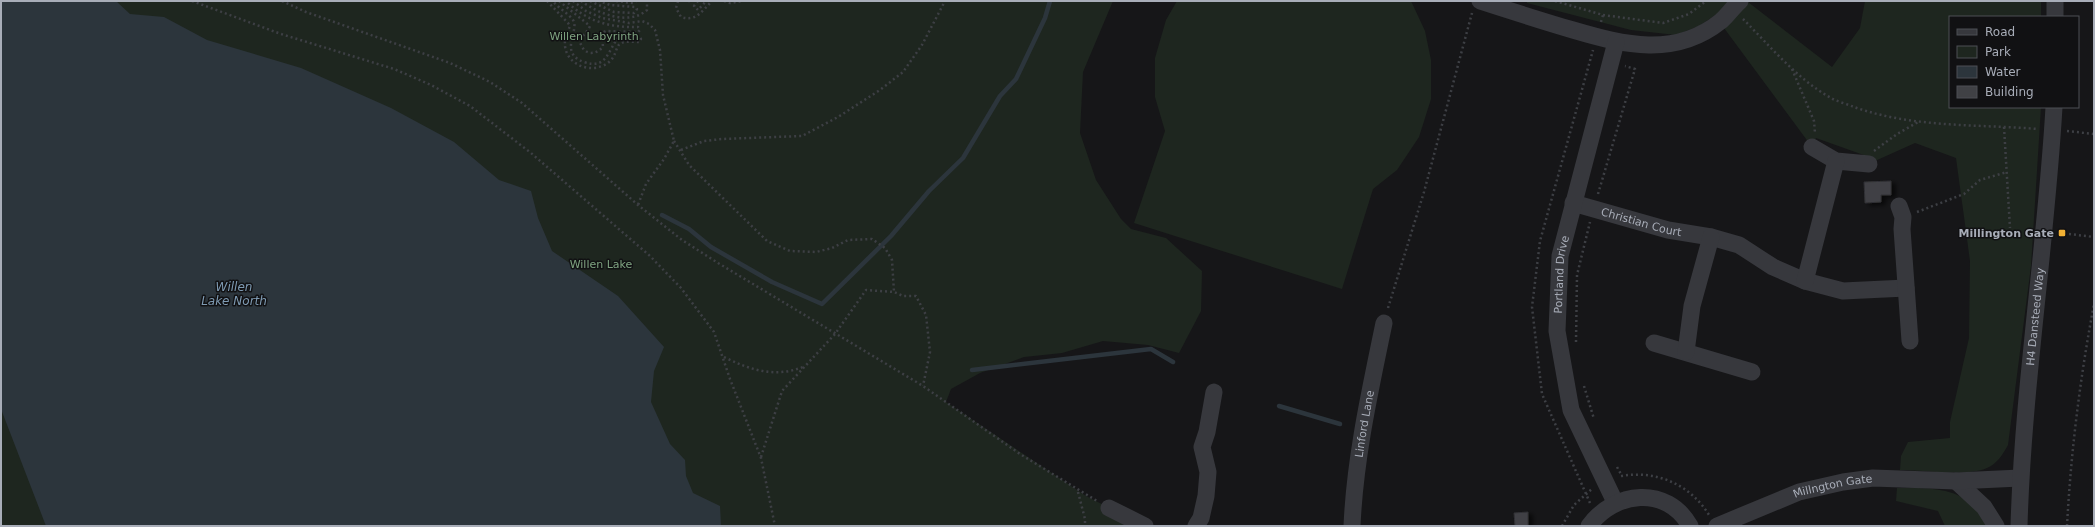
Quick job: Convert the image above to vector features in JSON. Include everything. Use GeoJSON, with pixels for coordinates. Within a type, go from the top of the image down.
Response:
{"type":"FeatureCollection","features":[{"type":"Feature","properties":{"kind":"street"},"geometry":{"type":"LineString","coordinates":[[2055,1],[2055,16]]}},
{"type":"Feature","properties":{"kind":"street"},"geometry":{"type":"LineString","coordinates":[[1477,5],[1616,42],[1648,47],[1678,42],[1712,28],[1737,4]]}},
{"type":"Feature","properties":{"kind":"street","name":"Portland Drive"},"geometry":{"type":"LineString","coordinates":[[1615,502],[1571,410],[1557,331],[1560,256],[1616,42]]}},
{"type":"Feature","properties":{"kind":"street","name":"H4 Dansteed Way"},"geometry":{"type":"LineString","coordinates":[[2019,526],[2020,478],[2051,160],[2054,108]]}},
{"type":"Feature","properties":{"kind":"street"},"geometry":{"type":"LineString","coordinates":[[1812,147],[1836,161],[1868,164]]}},
{"type":"Feature","properties":{"kind":"street"},"geometry":{"type":"LineString","coordinates":[[1805,281],[1836,161]]}},
{"type":"Feature","properties":{"kind":"street","name":"Christian Court"},"geometry":{"type":"LineString","coordinates":[[1573,202],[1668,230],[1711,237],[1739,245],[1773,267],[1805,281],[1843,291],[1906,288]]}},
{"type":"Feature","properties":{"kind":"street"},"geometry":{"type":"LineString","coordinates":[[1901,212],[1910,341]]}},
{"type":"Feature","properties":{"kind":"street"},"geometry":{"type":"LineString","coordinates":[[1686,352],[1692,306],[1711,237]]}},
{"type":"Feature","properties":{"kind":"street","name":"Linford Lane"},"geometry":{"type":"LineString","coordinates":[[1352,526],[1354,491],[1363,427],[1384,323]]}},
{"type":"Feature","properties":{"kind":"street"},"geometry":{"type":"LineString","coordinates":[[1654,343],[1752,372]]}},
{"type":"Feature","properties":{"kind":"street"},"geometry":{"type":"LineString","coordinates":[[1196,526],[1201,518],[1206,496],[1208,472],[1202,447],[1207,432],[1214,392]]}},
{"type":"Feature","properties":{"kind":"street","name":"Millngton Gate"},"geometry":{"type":"LineString","coordinates":[[1717,526],[1799,492],[1843,482],[1880,478],[1956,481],[2020,478]]}},
{"type":"Feature","properties":{"kind":"street"},"geometry":{"type":"LineString","coordinates":[[1956,481],[1984,507],[1996,526]]}},
{"type":"Feature","properties":{"kind":"street"},"geometry":{"type":"LineString","coordinates":[[1589,526],[1597,515],[1615,502],[1630,498],[1646,497],[1661,501],[1675,509],[1690,526]]}},
{"type":"Feature","properties":{"kind":"street"},"geometry":{"type":"LineString","coordinates":[[1109,508],[1145,526]]}},
{"type":"Feature","properties":{"kind":"path"},"geometry":{"type":"LineString","coordinates":[[192,1],[281,34],[394,69],[432,85],[470,106],[531,153],[650,256],[681,288],[714,332],[724,356],[730,379],[761,458],[775,526]]}},
{"type":"Feature","properties":{"kind":"path"},"geometry":{"type":"LineString","coordinates":[[282,1],[306,12],[450,63],[490,82],[522,103],[638,205],[682,240],[712,260],[923,386],[1020,454],[1078,491],[1109,508]]}},
{"type":"Feature","properties":{"kind":"path"},"geometry":{"type":"LineString","coordinates":[[547,1],[570,26],[565,42],[566,49],[569,56],[583,68],[592,69],[607,64],[612,59],[618,46],[622,43],[639,42],[641,39],[639,36],[618,38],[614,43],[611,52],[604,60],[596,64],[585,63],[576,58],[571,47],[571,38],[575,26],[573,20],[553,1]]}},
{"type":"Feature","properties":{"kind":"path"},"geometry":{"type":"LineString","coordinates":[[559,1],[590,26],[582,35],[580,42],[585,52],[590,54],[598,52],[603,47],[602,33],[606,31],[623,33],[638,32],[640,30],[638,27],[621,28],[601,23],[586,17],[566,1]]}},
{"type":"Feature","properties":{"kind":"path"},"geometry":{"type":"LineString","coordinates":[[573,1],[586,11],[602,18],[629,23],[642,21],[649,24],[655,30],[660,50],[663,95],[674,141],[689,165],[767,241],[790,251],[816,252],[832,248],[848,240],[872,239],[885,248],[892,260],[894,292]]}},
{"type":"Feature","properties":{"kind":"path"},"geometry":{"type":"LineString","coordinates":[[581,1],[600,12],[631,18],[639,17],[647,10],[647,1]]}},
{"type":"Feature","properties":{"kind":"path"},"geometry":{"type":"LineString","coordinates":[[590,1],[614,12],[634,13],[637,9],[635,7],[610,5],[599,1]]}},
{"type":"Feature","properties":{"kind":"path"},"geometry":{"type":"LineString","coordinates":[[616,1],[633,3],[636,1]]}},
{"type":"Feature","properties":{"kind":"path"},"geometry":{"type":"LineString","coordinates":[[678,1],[676,8],[681,17],[689,20],[697,17],[712,1]]}},
{"type":"Feature","properties":{"kind":"path"},"geometry":{"type":"LineString","coordinates":[[698,1],[694,6],[698,10],[706,1]]}},
{"type":"Feature","properties":{"kind":"path"},"geometry":{"type":"LineString","coordinates":[[724,1],[730,3],[743,1]]}},
{"type":"Feature","properties":{"kind":"path"},"geometry":{"type":"LineString","coordinates":[[681,150],[704,141],[802,136],[832,120],[880,90],[903,72],[922,45],[945,1]]}},
{"type":"Feature","properties":{"kind":"path"},"geometry":{"type":"LineString","coordinates":[[1555,1],[1602,15],[1663,23],[1689,14],[1706,1]]}},
{"type":"Feature","properties":{"kind":"path"},"geometry":{"type":"LineString","coordinates":[[1737,4],[1738,14],[1791,68],[1832,99],[1889,117],[1958,127],[2004,127],[2042,130]]}},
{"type":"Feature","properties":{"kind":"path"},"geometry":{"type":"LineString","coordinates":[[1384,323],[1424,192],[1477,5]]}},
{"type":"Feature","properties":{"kind":"path"},"geometry":{"type":"LineString","coordinates":[[1576,345],[1577,275],[1582,247],[1635,69],[1592,57]]}},
{"type":"Feature","properties":{"kind":"path"},"geometry":{"type":"LineString","coordinates":[[1791,68],[1814,121],[1816,138],[1812,147]]}},
{"type":"Feature","properties":{"kind":"path"},"geometry":{"type":"LineString","coordinates":[[1868,164],[1876,148],[1920,121]]}},
{"type":"Feature","properties":{"kind":"path"},"geometry":{"type":"LineString","coordinates":[[2004,127],[2010,228]]}},
{"type":"Feature","properties":{"kind":"path"},"geometry":{"type":"LineString","coordinates":[[2064,131],[2094,134]]}},
{"type":"Feature","properties":{"kind":"path"},"geometry":{"type":"LineString","coordinates":[[638,205],[646,184],[664,159],[674,141]]}},
{"type":"Feature","properties":{"kind":"path"},"geometry":{"type":"LineString","coordinates":[[1901,212],[1964,194],[1980,180],[2007,172]]}},
{"type":"Feature","properties":{"kind":"path"},"geometry":{"type":"LineString","coordinates":[[2069,234],[2094,237]]}},
{"type":"Feature","properties":{"kind":"path"},"geometry":{"type":"LineString","coordinates":[[761,458],[782,391],[835,334],[866,290],[894,292],[903,296],[916,296],[926,315],[930,352],[923,386]]}},
{"type":"Feature","properties":{"kind":"path"},"geometry":{"type":"LineString","coordinates":[[2067,526],[2075,422],[2082,368],[2094,304]]}},
{"type":"Feature","properties":{"kind":"path"},"geometry":{"type":"LineString","coordinates":[[724,356],[746,367],[772,373],[786,372],[805,366]]}},
{"type":"Feature","properties":{"kind":"path"},"geometry":{"type":"LineString","coordinates":[[1583,381],[1595,424]]}},
{"type":"Feature","properties":{"kind":"path"},"geometry":{"type":"LineString","coordinates":[[1615,463],[1622,476]]}},
{"type":"Feature","properties":{"kind":"path"},"geometry":{"type":"LineString","coordinates":[[1078,491],[1085,519],[1085,526]]}},
{"type":"Feature","properties":{"kind":"green space","name":"Willen Lake"},"geometry":{"type":"Polygon","coordinates":[[[1,1],[1113,1],[1083,72],[1080,133],[1096,180],[1121,219],[1131,229],[1166,238],[1202,271],[1201,311],[1179,353],[1148,345],[1103,341],[1062,353],[1024,357],[980,373],[951,389],[946,402],[1086,496],[1145,526],[1,526],[1,1]]]}},
{"type":"Feature","properties":{"kind":"green space"},"geometry":{"type":"Polygon","coordinates":[[[1177,1],[1410,1],[1412,3],[1425,31],[1431,60],[1431,99],[1419,137],[1397,170],[1373,189],[1342,289],[1134,223],[1165,131],[1155,97],[1155,58],[1166,20],[1177,1]]]}},
{"type":"Feature","properties":{"kind":"green space"},"geometry":{"type":"Polygon","coordinates":[[[1527,1],[1732,1],[1717,14],[1699,26],[1676,35],[1631,30],[1527,3],[1527,1]]]}},
{"type":"Feature","properties":{"kind":"green space"},"geometry":{"type":"Polygon","coordinates":[[[1865,1],[2041,1],[2041,16],[1949,16],[1949,108],[2041,108],[2031,266],[2008,445],[1994,464],[1978,471],[1957,473],[1900,470],[1901,456],[1908,442],[1950,438],[1950,422],[1969,338],[1970,261],[1956,158],[1915,143],[1875,161],[1872,158],[1816,138],[1812,147],[1724,28],[1748,2],[1832,67],[1860,28],[1865,1]]]}},
{"type":"Feature","properties":{"kind":"green space"},"geometry":{"type":"Polygon","coordinates":[[[1897,488],[1939,490],[1959,496],[1976,508],[1988,526],[1945,526],[1938,511],[1896,501],[1897,488]]]}},
{"type":"Feature","properties":{"kind":"water","name":"Willen Lake North"},"geometry":{"type":"Polygon","coordinates":[[[1,1],[116,1],[130,14],[164,17],[207,40],[301,68],[391,108],[454,142],[499,180],[531,191],[538,218],[552,251],[618,296],[664,347],[654,371],[651,402],[670,444],[685,460],[686,476],[693,493],[720,506],[721,526],[46,526],[1,409],[1,1]]]}},
{"type":"Feature","properties":{"kind":"building"},"geometry":{"type":"Polygon","coordinates":[[[1891,181],[1891,195],[1881,195],[1881,202],[1865,203],[1864,182],[1891,181]]]}},
{"type":"Feature","properties":{"kind":"building"},"geometry":{"type":"Polygon","coordinates":[[[1528,512],[1528,526],[1515,526],[1514,513],[1528,512]]]}},
{"type":"Feature","properties":{"kind":"waterway"},"geometry":{"type":"LineString","coordinates":[[662,215],[689,229],[711,247],[772,282],[822,304],[891,236],[929,191],[963,158],[1000,96],[1016,79],[1045,18],[1050,1]]}},
{"type":"Feature","properties":{"kind":"waterway"},"geometry":{"type":"LineString","coordinates":[[972,370],[1151,349],[1173,362]]}},
{"type":"Feature","properties":{"kind":"waterway"},"geometry":{"type":"LineString","coordinates":[[1279,406],[1340,424]]}},
{"type":"Feature","properties":{"kind":"place","name":"Millington Gate"},"geometry":{"type":"Point","coordinates":[2062,233]}},
{"type":"Feature","properties":{"kind":"park label","name":"Willen Labyrinth"},"geometry":{"type":"Point","coordinates":[594,36]}}]}
